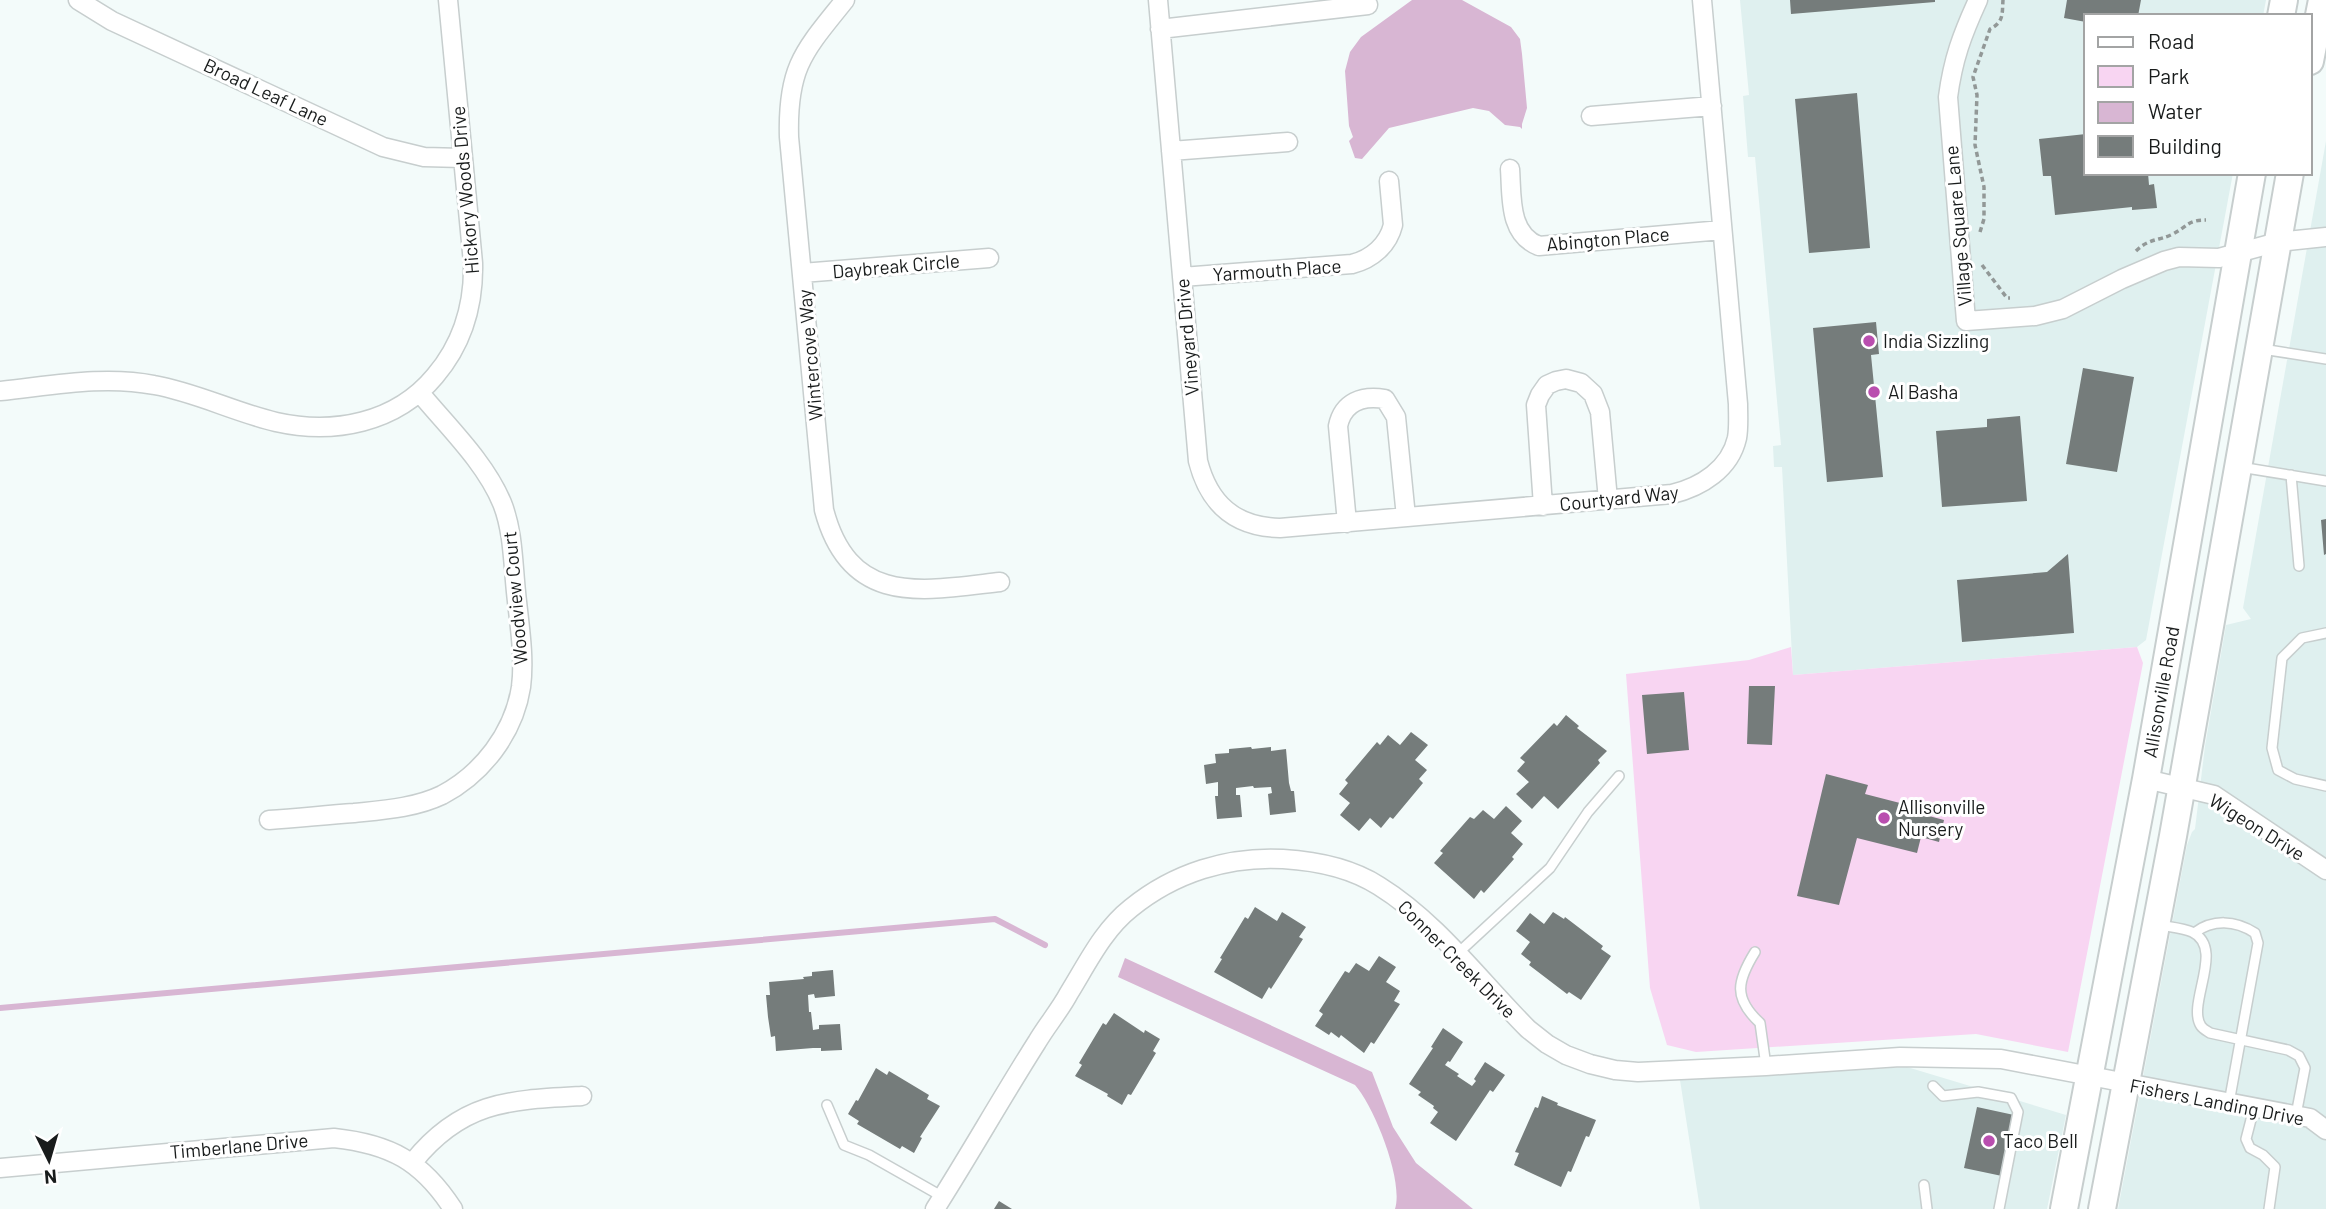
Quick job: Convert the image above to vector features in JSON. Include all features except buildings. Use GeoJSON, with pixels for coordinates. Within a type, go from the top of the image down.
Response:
{"type":"FeatureCollection","features":[{"type":"Feature","properties":{"kind":"main road"},"geometry":{"type":"LineString","coordinates":[[2312,51],[2322,0]]}},
{"type":"Feature","properties":{"kind":"main road","name":"Allisonville Road"},"geometry":{"type":"LineString","coordinates":[[2064,1209],[2157,924],[2259,348],[2252,175]]}},
{"type":"Feature","properties":{"kind":"main road","name":"Allisonville Road"},"geometry":{"type":"LineString","coordinates":[[2102,1209],[2108,1080],[2146,779],[2257,247],[2289,175]]}},
{"type":"Feature","properties":{"kind":"street","name":"Broad Leaf Lane"},"geometry":{"type":"LineString","coordinates":[[78,0],[112,21],[383,147],[424,157],[462,158]]}},
{"type":"Feature","properties":{"kind":"street","name":"Hickory Woods Drive"},"geometry":{"type":"LineString","coordinates":[[0,391],[88,382],[153,384],[274,421],[317,426],[353,425],[374,419],[420,393],[457,345],[470,311],[473,263],[448,0]]}},
{"type":"Feature","properties":{"kind":"street","name":"Wintercove Way"},"geometry":{"type":"LineString","coordinates":[[845,0],[802,55],[791,92],[789,137],[824,510],[829,529],[836,544],[861,572],[888,586],[922,590],[1000,582]]}},
{"type":"Feature","properties":{"kind":"street","name":"Vineyard Drive"},"geometry":{"type":"LineString","coordinates":[[1157,0],[1198,461],[1209,490],[1230,513]]}},
{"type":"Feature","properties":{"kind":"street","name":"Courtyard Way"},"geometry":{"type":"LineString","coordinates":[[1230,513],[1249,524],[1270,528],[1347,523],[1672,494],[1698,486],[1715,473],[1734,447],[1738,404],[1702,0]]}},
{"type":"Feature","properties":{"kind":"street","name":"Village Square Lane"},"geometry":{"type":"LineString","coordinates":[[1978,0],[1959,41],[1951,69],[1948,97],[1966,321],[2049,313],[2063,309],[2164,261],[2195,256],[2218,258],[2257,247]]}},
{"type":"Feature","properties":{"kind":"street"},"geometry":{"type":"LineString","coordinates":[[1160,29],[1368,5]]}},
{"type":"Feature","properties":{"kind":"street"},"geometry":{"type":"LineString","coordinates":[[1591,116],[1712,106]]}},
{"type":"Feature","properties":{"kind":"street"},"geometry":{"type":"LineString","coordinates":[[1171,151],[1289,142]]}},
{"type":"Feature","properties":{"kind":"street","name":"Abington Place"},"geometry":{"type":"LineString","coordinates":[[1510,169],[1517,228],[1527,239],[1539,246],[1722,230]]}},
{"type":"Feature","properties":{"kind":"street","name":"Yarmouth Place"},"geometry":{"type":"LineString","coordinates":[[1182,277],[1352,264],[1365,260],[1383,245],[1393,225],[1389,181]]}},
{"type":"Feature","properties":{"kind":"street"},"geometry":{"type":"LineString","coordinates":[[2257,247],[2326,237]]}},
{"type":"Feature","properties":{"kind":"street","name":"Daybreak Circle"},"geometry":{"type":"LineString","coordinates":[[803,273],[989,258]]}},
{"type":"Feature","properties":{"kind":"street"},"geometry":{"type":"LineString","coordinates":[[1544,506],[1536,405],[1547,385],[1566,379],[1588,387],[1598,402],[1608,500]]}},
{"type":"Feature","properties":{"kind":"street","name":"Woodview Court"},"geometry":{"type":"LineString","coordinates":[[269,820],[394,809],[441,795],[485,761],[513,716],[520,688],[522,656],[506,514],[495,488],[482,469],[420,393]]}},
{"type":"Feature","properties":{"kind":"street"},"geometry":{"type":"LineString","coordinates":[[1347,523],[1338,426],[1340,415],[1346,406],[1365,398],[1385,399],[1396,417],[1406,517]]}},
{"type":"Feature","properties":{"kind":"street","name":"Wigeon Drive"},"geometry":{"type":"LineString","coordinates":[[2146,779],[2214,795],[2326,870]]}},
{"type":"Feature","properties":{"kind":"street","name":"Conner Creek Drive"},"geometry":{"type":"LineString","coordinates":[[939,1203],[1092,954],[1129,909],[1158,889],[1184,876],[1215,865],[1264,858],[1325,865],[1357,875],[1380,887],[1420,917],[1528,1029],[1547,1044],[1590,1064],[1638,1072],[1900,1057],[1972,1058],[2001,1059],[2108,1080]]}},
{"type":"Feature","properties":{"kind":"street","name":"Fishers Landing Drive"},"geometry":{"type":"LineString","coordinates":[[2108,1080],[2310,1118],[2326,1130]]}},
{"type":"Feature","properties":{"kind":"street"},"geometry":{"type":"LineString","coordinates":[[413,1162],[445,1128],[485,1108],[520,1100],[582,1096]]}},
{"type":"Feature","properties":{"kind":"street","name":"Timberlane Drive"},"geometry":{"type":"LineString","coordinates":[[0,1168],[334,1138],[364,1143],[396,1153],[413,1162],[434,1182],[453,1209]]}},
{"type":"Feature","properties":{"kind":"lane"},"geometry":{"type":"LineString","coordinates":[[2259,348],[2326,359]]}},
{"type":"Feature","properties":{"kind":"lane"},"geometry":{"type":"LineString","coordinates":[[2239,466],[2326,481]]}},
{"type":"Feature","properties":{"kind":"lane"},"geometry":{"type":"LineString","coordinates":[[2291,475],[2299,566]]}},
{"type":"Feature","properties":{"kind":"lane"},"geometry":{"type":"LineString","coordinates":[[2326,632],[2302,638],[2282,658],[2272,748],[2278,770],[2295,779],[2326,786]]}},
{"type":"Feature","properties":{"kind":"lane"},"geometry":{"type":"LineString","coordinates":[[1457,954],[1550,868],[1588,812],[1619,776]]}},
{"type":"Feature","properties":{"kind":"lane"},"geometry":{"type":"LineString","coordinates":[[2194,933],[2205,925],[2218,921],[2246,927],[2255,933],[2258,943],[2229,1103]]}},
{"type":"Feature","properties":{"kind":"lane"},"geometry":{"type":"LineString","coordinates":[[2157,924],[2194,933],[2203,943],[2207,957],[2198,1012],[2200,1025],[2210,1033],[2299,1056],[2305,1068],[2296,1115]]}},
{"type":"Feature","properties":{"kind":"lane"},"geometry":{"type":"LineString","coordinates":[[1755,951],[1741,980],[1741,998],[1747,1010],[1760,1023],[1766,1066]]}},
{"type":"Feature","properties":{"kind":"lane"},"geometry":{"type":"LineString","coordinates":[[1933,1086],[1944,1096],[1978,1092],[2011,1098],[2018,1112],[1999,1209]]}},
{"type":"Feature","properties":{"kind":"lane"},"geometry":{"type":"LineString","coordinates":[[827,1105],[844,1145],[869,1155],[939,1203]]}},
{"type":"Feature","properties":{"kind":"lane"},"geometry":{"type":"LineString","coordinates":[[2254,1108],[2246,1139],[2250,1148],[2263,1155],[2275,1167],[2269,1209]]}},
{"type":"Feature","properties":{"kind":"lane"},"geometry":{"type":"LineString","coordinates":[[1924,1185],[1927,1209]]}},
{"type":"Feature","properties":{"kind":"path"},"geometry":{"type":"LineString","coordinates":[[1980,239],[1979,230],[1984,219],[1984,187],[1975,145],[1977,95],[1973,77],[1990,29],[2003,18],[2003,0]]}},
{"type":"Feature","properties":{"kind":"path"},"geometry":{"type":"LineString","coordinates":[[2128,256],[2146,242],[2174,234],[2188,223],[2206,220]]}},
{"type":"Feature","properties":{"kind":"path"},"geometry":{"type":"LineString","coordinates":[[1982,257],[1982,267],[2007,298],[2013,298]]}},
{"type":"Feature","properties":{"kind":"shaded area"},"geometry":{"type":"Polygon","coordinates":[[[1740,0],[2266,0],[2263,14],[2084,14],[2084,175],[2233,175],[2146,640],[2137,647],[1793,675],[1782,467],[1774,467],[1773,446],[1781,445],[1755,157],[1748,157],[1743,96],[1749,95],[1740,0]]]}},
{"type":"Feature","properties":{"kind":"shaded area"},"geometry":{"type":"Polygon","coordinates":[[[2326,141],[2326,1209],[2118,1209],[2187,845],[2195,829],[2205,746],[2226,625],[2251,619],[2243,608],[2326,141]]]}},
{"type":"Feature","properties":{"kind":"shaded area"},"geometry":{"type":"Polygon","coordinates":[[[1907,1067],[2066,1115],[2047,1209],[1700,1209],[1680,1080],[1907,1067]]]}},
{"type":"Feature","properties":{"kind":"green space"},"geometry":{"type":"Polygon","coordinates":[[[1791,647],[1793,675],[2137,647],[2143,663],[2068,1052],[1976,1034],[1696,1052],[1667,1045],[1650,988],[1626,674],[1749,660],[1791,647]]]}},
{"type":"Feature","properties":{"kind":"water"},"geometry":{"type":"Polygon","coordinates":[[[1412,0],[1462,0],[1511,27],[1520,39],[1522,54],[1527,108],[1522,129],[1505,125],[1489,111],[1473,108],[1389,128],[1362,159],[1355,158],[1349,141],[1353,137],[1349,126],[1345,71],[1350,52],[1361,37],[1412,0]]]}},
{"type":"Feature","properties":{"kind":"water"},"geometry":{"type":"Polygon","coordinates":[[[1125,958],[1372,1072],[1393,1127],[1416,1163],[1473,1209],[1395,1209],[1395,1181],[1386,1144],[1371,1109],[1355,1085],[1118,977],[1125,958]]]}},
{"type":"Feature","properties":{"kind":"waterway"},"geometry":{"type":"LineString","coordinates":[[0,1008],[995,919],[1045,945]]}},
{"type":"Feature","properties":{"kind":"place","name":"India Sizzling"},"geometry":{"type":"Point","coordinates":[1869,341]}},
{"type":"Feature","properties":{"kind":"place","name":"Al Basha"},"geometry":{"type":"Point","coordinates":[1874,392]}},
{"type":"Feature","properties":{"kind":"place","name":"Allisonville Nursery"},"geometry":{"type":"Point","coordinates":[1884,818]}},
{"type":"Feature","properties":{"kind":"place","name":"Taco Bell"},"geometry":{"type":"Point","coordinates":[1989,1141]}}]}
